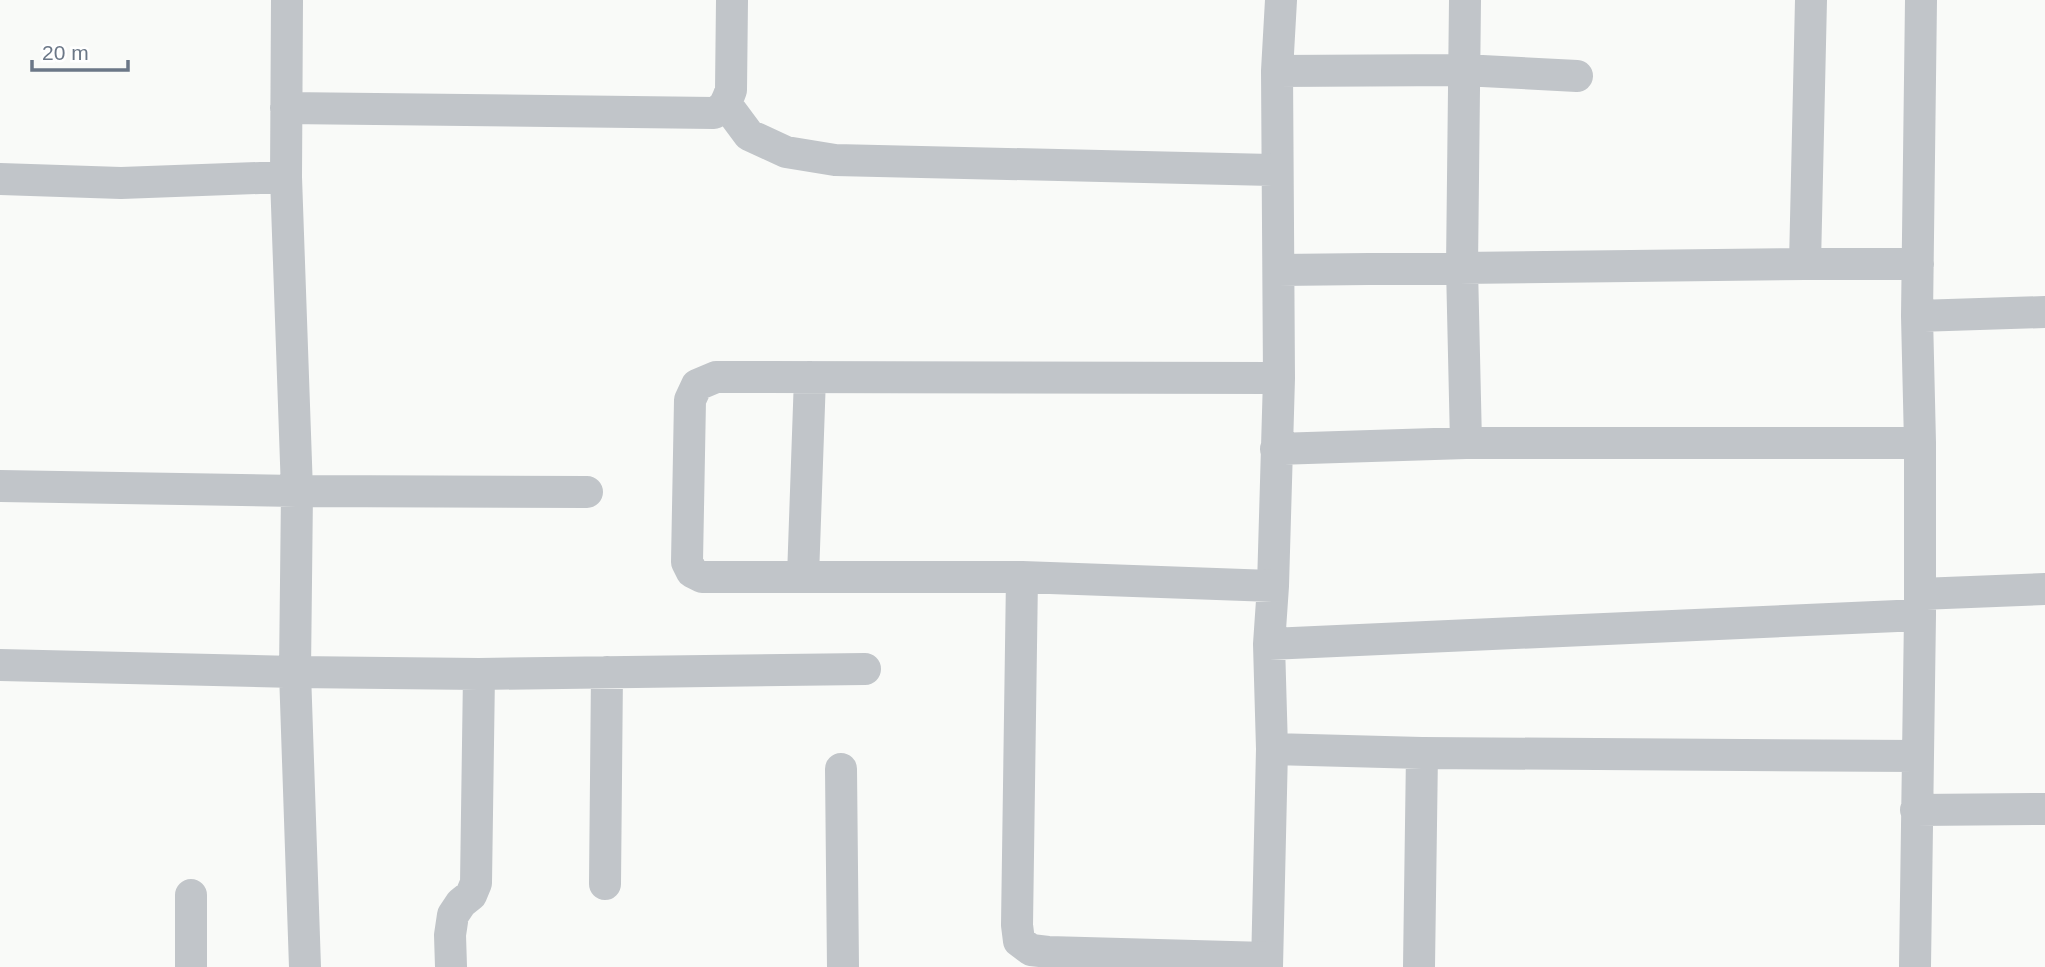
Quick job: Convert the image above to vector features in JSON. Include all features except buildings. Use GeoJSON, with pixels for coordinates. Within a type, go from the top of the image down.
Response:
{"type":"FeatureCollection","features":[{"type":"Feature","properties":{"kind":"street"},"geometry":{"type":"LineString","coordinates":[[287,0],[286,177],[297,491],[295,672],[305,967]]}},
{"type":"Feature","properties":{"kind":"street"},"geometry":{"type":"LineString","coordinates":[[286,108],[714,113],[726,104],[731,90],[732,0]]}},
{"type":"Feature","properties":{"kind":"street"},"geometry":{"type":"LineString","coordinates":[[1022,577],[1017,925],[1019,941],[1031,950],[1048,952],[1267,963],[1272,749],[1269,645],[1279,378],[1277,71],[1281,0]]}},
{"type":"Feature","properties":{"kind":"street"},"geometry":{"type":"LineString","coordinates":[[1465,0],[1462,267],[1466,443]]}},
{"type":"Feature","properties":{"kind":"street"},"geometry":{"type":"LineString","coordinates":[[1805,264],[1811,0]]}},
{"type":"Feature","properties":{"kind":"street"},"geometry":{"type":"LineString","coordinates":[[1915,967],[1920,604],[1917,316],[1921,0]]}},
{"type":"Feature","properties":{"kind":"street"},"geometry":{"type":"LineString","coordinates":[[1277,71],[1463,70],[1577,76]]}},
{"type":"Feature","properties":{"kind":"street"},"geometry":{"type":"LineString","coordinates":[[726,104],[749,135],[786,152],[835,160],[1277,170]]}},
{"type":"Feature","properties":{"kind":"street"},"geometry":{"type":"LineString","coordinates":[[0,178],[121,183],[286,177]]}},
{"type":"Feature","properties":{"kind":"street"},"geometry":{"type":"LineString","coordinates":[[1279,270],[1918,264]]}},
{"type":"Feature","properties":{"kind":"street"},"geometry":{"type":"LineString","coordinates":[[1917,316],[2045,312]]}},
{"type":"Feature","properties":{"kind":"street"},"geometry":{"type":"LineString","coordinates":[[1273,586],[1022,577],[702,577],[692,572],[687,562],[690,400],[697,385],[716,377],[1279,378]]}},
{"type":"Feature","properties":{"kind":"street"},"geometry":{"type":"LineString","coordinates":[[803,577],[810,377]]}},
{"type":"Feature","properties":{"kind":"street"},"geometry":{"type":"LineString","coordinates":[[1276,449],[1466,443],[1920,443]]}},
{"type":"Feature","properties":{"kind":"street"},"geometry":{"type":"LineString","coordinates":[[0,486],[587,492]]}},
{"type":"Feature","properties":{"kind":"street"},"geometry":{"type":"LineString","coordinates":[[1269,645],[1920,604],[2045,589]]}},
{"type":"Feature","properties":{"kind":"street"},"geometry":{"type":"LineString","coordinates":[[0,665],[479,674],[865,669]]}},
{"type":"Feature","properties":{"kind":"street"},"geometry":{"type":"LineString","coordinates":[[605,884],[607,672]]}},
{"type":"Feature","properties":{"kind":"street"},"geometry":{"type":"LineString","coordinates":[[451,967],[450,935],[453,915],[471,895],[476,883],[479,674]]}},
{"type":"Feature","properties":{"kind":"street"},"geometry":{"type":"LineString","coordinates":[[1272,749],[1916,756]]}},
{"type":"Feature","properties":{"kind":"street"},"geometry":{"type":"LineString","coordinates":[[1419,967],[1422,752]]}},
{"type":"Feature","properties":{"kind":"street"},"geometry":{"type":"LineString","coordinates":[[841,769],[843,967]]}},
{"type":"Feature","properties":{"kind":"street"},"geometry":{"type":"LineString","coordinates":[[1916,810],[2045,809]]}},
{"type":"Feature","properties":{"kind":"street"},"geometry":{"type":"LineString","coordinates":[[191,895],[191,967]]}}]}
